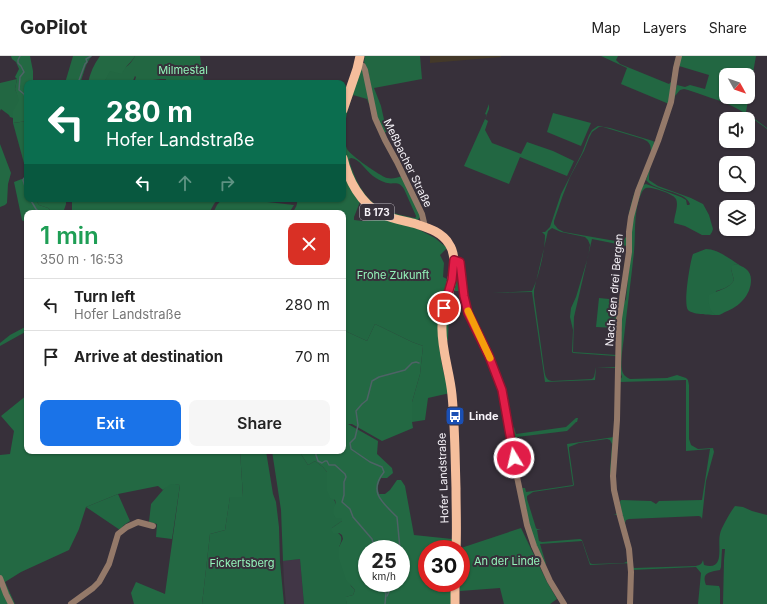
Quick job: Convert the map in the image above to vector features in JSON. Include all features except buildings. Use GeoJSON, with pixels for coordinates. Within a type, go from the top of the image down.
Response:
{"type":"FeatureCollection","features":[{"type":"Feature","properties":{"kind":"main road"},"geometry":{"type":"LineString","coordinates":[[346,101],[359,60]]}},
{"type":"Feature","properties":{"kind":"main road","name":"Hofer Landstraße"},"geometry":{"type":"LineString","coordinates":[[346,167],[359,195],[372,209],[386,216],[425,227],[438,233],[445,238],[452,249],[454,260],[452,280],[444,308],[442,331],[452,393],[455,453],[456,540]]}},
{"type":"Feature","properties":{"kind":"main road"},"geometry":{"type":"LineString","coordinates":[[455,592],[455,604]]}},
{"type":"Feature","properties":{"kind":"street","name":"Nach den drei Bergen"},"geometry":{"type":"LineString","coordinates":[[630,604],[631,572],[629,548],[616,499],[613,476],[617,420],[619,319],[629,252],[629,232],[633,209],[671,102],[679,56]]}},
{"type":"Feature","properties":{"kind":"street","name":"Meßbacher Straße"},"geometry":{"type":"LineString","coordinates":[[359,60],[365,70],[375,118],[422,214],[425,227]]}},
{"type":"Feature","properties":{"kind":"street"},"geometry":{"type":"LineString","coordinates":[[454,260],[460,262],[464,296],[468,313],[489,356],[502,390],[527,525],[534,546],[550,581],[564,604]]}},
{"type":"Feature","properties":{"kind":"street"},"geometry":{"type":"LineString","coordinates":[[71,604],[100,582],[109,564],[118,534],[127,526],[138,522],[153,526]]}},
{"type":"Feature","properties":{"kind":"street"},"geometry":{"type":"LineString","coordinates":[[0,578],[11,604]]}},
{"type":"Feature","properties":{"kind":"shaded area"},"geometry":{"type":"Polygon","coordinates":[[[430,56],[501,56],[501,57],[430,63],[430,56]]]}},
{"type":"Feature","properties":{"kind":"shaded area"},"geometry":{"type":"Polygon","coordinates":[[[300,559],[304,604],[286,604],[283,561],[300,559]]]}},
{"type":"Feature","properties":{"kind":"green space"},"geometry":{"type":"Polygon","coordinates":[[[11,56],[30,56],[33,71],[33,80],[24,80],[24,121],[13,123],[13,111],[19,100],[15,89],[17,79],[15,77],[19,69],[16,62],[11,56]]]}},
{"type":"Feature","properties":{"kind":"green space"},"geometry":{"type":"Polygon","coordinates":[[[73,56],[92,56],[86,65],[81,80],[66,80],[73,56]]]}},
{"type":"Feature","properties":{"kind":"green space"},"geometry":{"type":"Polygon","coordinates":[[[100,56],[135,56],[124,69],[122,74],[110,71],[106,80],[89,80],[100,56]]]}},
{"type":"Feature","properties":{"kind":"green space","name":"Milmestal"},"geometry":{"type":"Polygon","coordinates":[[[135,56],[200,56],[204,80],[135,80],[135,76],[133,80],[105,80],[109,71],[125,68],[130,64],[135,56]]]}},
{"type":"Feature","properties":{"kind":"green space"},"geometry":{"type":"Polygon","coordinates":[[[365,56],[420,56],[422,79],[374,88],[388,131],[384,133],[377,118],[368,71],[364,62],[365,56]]]}},
{"type":"Feature","properties":{"kind":"green space"},"geometry":{"type":"Polygon","coordinates":[[[601,56],[618,56],[616,60],[620,64],[669,84],[671,82],[676,56],[669,104],[621,84],[627,68],[601,56]]]}},
{"type":"Feature","properties":{"kind":"green space"},"geometry":{"type":"Polygon","coordinates":[[[680,56],[756,56],[754,68],[719,68],[719,101],[684,89],[680,90],[675,96],[650,168],[649,180],[658,186],[703,204],[709,215],[713,229],[710,235],[702,235],[685,226],[674,223],[677,205],[676,199],[667,193],[653,188],[646,188],[643,191],[637,206],[634,252],[621,366],[622,307],[626,299],[630,257],[632,252],[632,219],[643,185],[646,184],[681,197],[686,200],[687,205],[690,204],[687,199],[682,196],[656,187],[646,180],[677,85],[685,87],[690,85],[705,89],[709,75],[679,66],[680,56]]]}},
{"type":"Feature","properties":{"kind":"green space"},"geometry":{"type":"Polygon","coordinates":[[[361,69],[363,70],[370,102],[369,104],[367,99],[353,95],[346,122],[346,111],[361,69]]]}},
{"type":"Feature","properties":{"kind":"green space"},"geometry":{"type":"Polygon","coordinates":[[[17,79],[15,89],[20,100],[14,111],[13,118],[1,109],[0,111],[0,83],[17,79]]]}},
{"type":"Feature","properties":{"kind":"green space"},"geometry":{"type":"Polygon","coordinates":[[[489,104],[489,109],[487,115],[485,114],[489,104]]]}},
{"type":"Feature","properties":{"kind":"green space"},"geometry":{"type":"Polygon","coordinates":[[[727,104],[747,104],[746,112],[743,112],[727,104]]]}},
{"type":"Feature","properties":{"kind":"green space"},"geometry":{"type":"Polygon","coordinates":[[[553,113],[591,123],[581,146],[547,132],[553,113]]]}},
{"type":"Feature","properties":{"kind":"green space"},"geometry":{"type":"Polygon","coordinates":[[[485,119],[488,121],[485,130],[492,143],[521,154],[527,142],[553,151],[574,161],[567,176],[520,157],[509,184],[464,166],[485,119]]]}},
{"type":"Feature","properties":{"kind":"green space"},"geometry":{"type":"Polygon","coordinates":[[[755,119],[767,128],[755,120],[755,119]]]}},
{"type":"Feature","properties":{"kind":"green space"},"geometry":{"type":"Polygon","coordinates":[[[24,121],[24,163],[13,123],[24,121]]]}},
{"type":"Feature","properties":{"kind":"green space"},"geometry":{"type":"Polygon","coordinates":[[[598,126],[610,128],[654,142],[652,154],[638,188],[627,246],[592,239],[588,255],[590,245],[585,237],[561,232],[552,228],[548,231],[544,248],[545,235],[542,232],[545,232],[550,227],[561,194],[592,130],[598,126]],[[599,127],[592,132],[570,177],[554,224],[558,229],[564,232],[621,242],[626,237],[631,205],[651,153],[651,148],[650,144],[643,139],[599,127]]]}},
{"type":"Feature","properties":{"kind":"green space"},"geometry":{"type":"Polygon","coordinates":[[[0,144],[11,173],[8,184],[7,203],[0,207],[0,144]]]}},
{"type":"Feature","properties":{"kind":"green space"},"geometry":{"type":"Polygon","coordinates":[[[346,146],[349,152],[372,170],[383,176],[387,178],[396,178],[402,176],[421,216],[417,221],[376,208],[366,199],[354,178],[346,157],[346,146]],[[351,158],[349,159],[360,188],[372,202],[387,211],[416,217],[404,189],[400,184],[383,182],[370,174],[357,160],[351,158]]]}},
{"type":"Feature","properties":{"kind":"green space","name":"Frohe Zukunft"},"geometry":{"type":"Polygon","coordinates":[[[346,176],[360,202],[354,220],[363,221],[385,219],[414,227],[435,238],[447,248],[440,255],[444,263],[443,277],[447,279],[440,318],[439,341],[440,354],[450,393],[428,398],[425,420],[412,422],[412,402],[420,374],[423,346],[375,324],[367,341],[346,331],[346,210],[294,210],[297,202],[346,202],[346,176]]]}},
{"type":"Feature","properties":{"kind":"green space"},"geometry":{"type":"Polygon","coordinates":[[[24,178],[24,202],[37,202],[39,205],[50,210],[24,210],[23,221],[14,182],[24,178]]]}},
{"type":"Feature","properties":{"kind":"green space"},"geometry":{"type":"Polygon","coordinates":[[[37,202],[66,202],[64,210],[50,210],[39,205],[37,202]]]}},
{"type":"Feature","properties":{"kind":"green space"},"geometry":{"type":"Polygon","coordinates":[[[72,202],[216,202],[211,210],[72,210],[72,202]]]}},
{"type":"Feature","properties":{"kind":"green space"},"geometry":{"type":"Polygon","coordinates":[[[220,202],[268,202],[294,205],[291,210],[214,210],[220,202]]]}},
{"type":"Feature","properties":{"kind":"green space"},"geometry":{"type":"Polygon","coordinates":[[[544,248],[541,263],[536,280],[544,248]]]}},
{"type":"Feature","properties":{"kind":"green space"},"geometry":{"type":"Polygon","coordinates":[[[706,249],[711,249],[720,253],[741,266],[735,264],[731,269],[734,280],[726,287],[716,291],[715,313],[719,315],[694,313],[688,310],[687,306],[686,300],[690,265],[693,254],[706,249]]]}},
{"type":"Feature","properties":{"kind":"green space"},"geometry":{"type":"Polygon","coordinates":[[[587,259],[574,317],[573,352],[617,355],[616,357],[572,352],[573,330],[570,317],[571,308],[576,297],[587,259]]]}},
{"type":"Feature","properties":{"kind":"green space"},"geometry":{"type":"Polygon","coordinates":[[[735,264],[744,267],[750,274],[751,280],[749,291],[743,300],[735,307],[720,315],[713,313],[710,308],[709,295],[732,283],[734,280],[731,269],[735,264]]]}},
{"type":"Feature","properties":{"kind":"green space"},"geometry":{"type":"Polygon","coordinates":[[[457,266],[461,291],[454,291],[449,309],[448,340],[445,342],[444,335],[457,266]]]}},
{"type":"Feature","properties":{"kind":"green space"},"geometry":{"type":"Polygon","coordinates":[[[536,280],[534,296],[544,370],[547,378],[552,381],[592,379],[594,377],[596,367],[595,380],[545,382],[532,292],[492,293],[532,291],[536,280]]]}},
{"type":"Feature","properties":{"kind":"green space"},"geometry":{"type":"Polygon","coordinates":[[[599,298],[619,300],[617,328],[596,327],[599,298]]]}},
{"type":"Feature","properties":{"kind":"green space"},"geometry":{"type":"Polygon","coordinates":[[[375,324],[423,346],[420,374],[412,402],[413,428],[382,441],[352,424],[348,424],[378,441],[377,454],[392,468],[393,473],[387,478],[381,478],[380,480],[378,488],[379,494],[385,494],[397,480],[401,480],[405,486],[414,535],[452,539],[418,540],[418,592],[453,592],[453,604],[347,604],[345,597],[353,595],[355,590],[346,580],[339,559],[339,547],[343,539],[342,535],[339,533],[335,534],[331,530],[342,521],[342,518],[336,518],[333,513],[333,509],[336,504],[335,500],[330,498],[327,491],[327,472],[315,461],[308,465],[301,454],[346,454],[346,331],[367,341],[375,324]]]}},
{"type":"Feature","properties":{"kind":"green space"},"geometry":{"type":"Polygon","coordinates":[[[24,328],[24,333],[0,346],[0,343],[10,335],[24,328]]]}},
{"type":"Feature","properties":{"kind":"green space"},"geometry":{"type":"Polygon","coordinates":[[[621,366],[624,375],[630,379],[667,378],[677,375],[686,378],[689,385],[689,439],[691,445],[698,449],[713,448],[714,452],[706,481],[702,519],[699,516],[626,520],[625,523],[633,567],[696,566],[701,564],[703,560],[704,565],[711,566],[715,564],[718,561],[719,556],[719,539],[721,531],[726,520],[735,506],[743,507],[767,515],[767,604],[723,604],[725,549],[722,549],[720,570],[707,573],[705,577],[706,585],[719,586],[720,604],[698,604],[701,573],[696,567],[632,570],[620,502],[621,500],[651,501],[656,504],[659,501],[702,500],[710,449],[686,451],[686,380],[619,381],[622,377],[621,366]]]}},
{"type":"Feature","properties":{"kind":"green space"},"geometry":{"type":"Polygon","coordinates":[[[24,397],[24,454],[240,454],[243,497],[230,497],[225,530],[210,534],[202,604],[134,604],[131,593],[136,582],[165,594],[180,485],[171,484],[163,490],[158,486],[118,494],[86,507],[79,529],[69,550],[21,572],[5,582],[15,604],[0,604],[0,455],[10,454],[14,431],[1,416],[24,397]]]}},
{"type":"Feature","properties":{"kind":"green space"},"geometry":{"type":"Polygon","coordinates":[[[578,418],[577,422],[567,431],[517,437],[518,444],[516,444],[514,427],[516,434],[566,427],[578,418]]]}},
{"type":"Feature","properties":{"kind":"green space"},"geometry":{"type":"Polygon","coordinates":[[[614,437],[611,477],[614,495],[611,481],[610,471],[612,444],[610,440],[607,439],[579,443],[569,447],[574,485],[533,492],[527,496],[536,528],[541,529],[537,530],[539,541],[580,539],[582,540],[590,563],[624,563],[628,561],[628,556],[621,522],[626,539],[629,563],[590,565],[582,541],[540,544],[546,564],[544,563],[526,518],[527,509],[524,504],[522,488],[525,488],[526,492],[573,485],[567,444],[614,437]]]}},
{"type":"Feature","properties":{"kind":"green space","name":"Fickertsberg"},"geometry":{"type":"Polygon","coordinates":[[[240,454],[266,454],[273,494],[276,502],[279,527],[280,562],[284,604],[202,604],[210,534],[225,530],[230,496],[243,497],[240,454]]]}},
{"type":"Feature","properties":{"kind":"green space"},"geometry":{"type":"Polygon","coordinates":[[[272,454],[301,454],[308,465],[315,461],[323,467],[327,472],[327,484],[336,504],[336,518],[342,518],[342,521],[332,528],[341,536],[339,547],[351,586],[355,590],[353,595],[346,597],[347,604],[304,604],[300,559],[283,561],[281,510],[272,454]]]}},
{"type":"Feature","properties":{"kind":"green space"},"geometry":{"type":"Polygon","coordinates":[[[170,483],[180,485],[172,539],[156,537],[157,524],[149,522],[151,504],[170,483]]]}},
{"type":"Feature","properties":{"kind":"green space"},"geometry":{"type":"Polygon","coordinates":[[[118,494],[130,521],[120,530],[86,507],[118,494]]]}},
{"type":"Feature","properties":{"kind":"green space"},"geometry":{"type":"Polygon","coordinates":[[[614,498],[620,519],[617,515],[613,515],[617,512],[614,498]]]}},
{"type":"Feature","properties":{"kind":"green space","name":"An der Linde"},"geometry":{"type":"Polygon","coordinates":[[[521,528],[547,582],[557,599],[550,604],[504,604],[500,588],[470,590],[470,545],[521,528]]]}},
{"type":"Feature","properties":{"kind":"waterway"},"geometry":{"type":"LineString","coordinates":[[20,56],[18,63],[24,72],[20,77],[19,90],[24,94]]}},
{"type":"Feature","properties":{"kind":"waterway"},"geometry":{"type":"LineString","coordinates":[[79,80],[87,62],[86,59],[91,56]]}},
{"type":"Feature","properties":{"kind":"waterway"},"geometry":{"type":"LineString","coordinates":[[24,178],[24,183]]}},
{"type":"Feature","properties":{"kind":"waterway"},"geometry":{"type":"LineString","coordinates":[[32,202],[37,210]]}},
{"type":"Feature","properties":{"kind":"waterway"},"geometry":{"type":"LineString","coordinates":[[399,540],[397,517],[382,501],[377,491],[379,479],[384,472],[382,467],[370,462],[351,449],[350,443],[355,438],[358,425],[356,411],[367,400],[372,381],[379,377],[405,370],[412,363],[419,363]]}},
{"type":"Feature","properties":{"kind":"waterway"},"geometry":{"type":"LineString","coordinates":[[316,454],[318,461],[322,463],[327,461],[329,465],[335,465],[345,474],[346,477],[342,502],[350,509],[353,517],[372,540]]}},
{"type":"Feature","properties":{"kind":"waterway"},"geometry":{"type":"LineString","coordinates":[[385,592],[385,604]]}},
{"type":"Feature","properties":{"kind":"waterway"},"geometry":{"type":"LineString","coordinates":[[387,596],[389,592]]}},
{"type":"Feature","properties":{"kind":"slow traffic"},"geometry":{"type":"LineString","coordinates":[[468,311],[490,358]]}},
{"type":"Feature","properties":{"kind":"place","name":"Linde"},"geometry":{"type":"Point","coordinates":[455,416]}},
{"type":"Feature","properties":{"kind":"route"},"geometry":{"type":"LineString","coordinates":[[444,308],[452,280],[454,260],[460,262],[464,296],[468,313],[489,356],[502,390],[514,458]]}}]}
